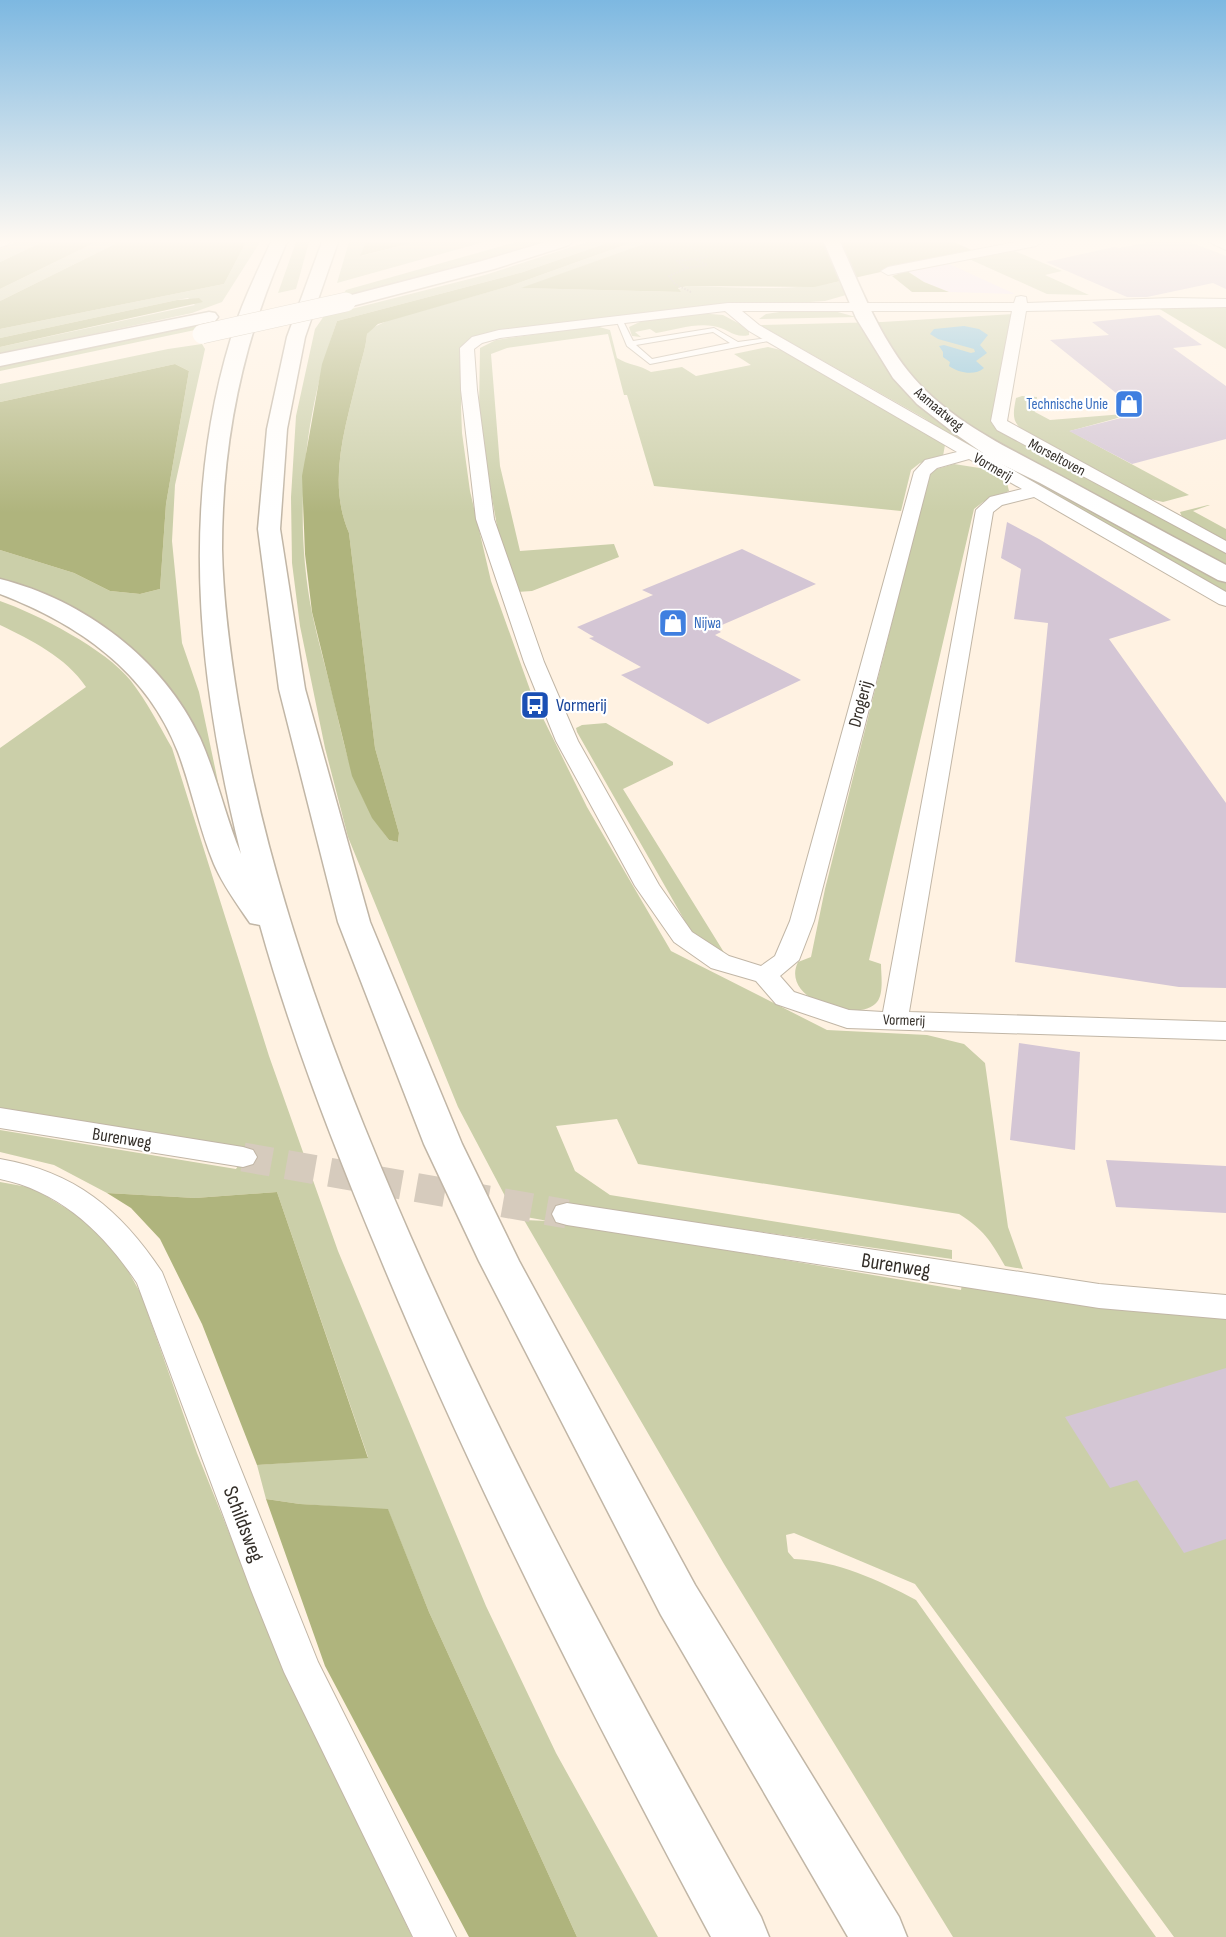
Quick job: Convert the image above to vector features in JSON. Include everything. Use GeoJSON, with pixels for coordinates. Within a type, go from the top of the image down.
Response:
{"type":"FeatureCollection","features":[{"type":"Feature","properties":{"kind":"main road"},"geometry":{"type":"LineString","coordinates":[[0,360],[162,332]]}},
{"type":"Feature","properties":{"kind":"main road"},"geometry":{"type":"LineString","coordinates":[[0,377],[176,332]]}},
{"type":"Feature","properties":{"kind":"main road"},"geometry":{"type":"LineString","coordinates":[[242,332],[236,350],[220,436],[211,535],[214,627],[229,734],[259,868],[280,945],[354,1150],[462,1402],[565,1612],[741,1937]]}},
{"type":"Feature","properties":{"kind":"main road"},"geometry":{"type":"LineString","coordinates":[[298,332],[277,429],[269,529],[292,689],[354,922],[443,1144],[499,1261],[678,1600],[879,1937]]}},
{"type":"Feature","properties":{"kind":"main road","name":"Aamaatweg"},"geometry":{"type":"LineString","coordinates":[[876,332],[900,374],[924,400],[960,429],[1042,484],[1226,575]]}},
{"type":"Feature","properties":{"kind":"main road","name":"Aamaatweg"},"geometry":{"type":"LineString","coordinates":[[896,332],[915,369],[942,399],[1042,484]]}},
{"type":"Feature","properties":{"kind":"main road"},"geometry":{"type":"LineString","coordinates":[[0,586],[51,606],[108,639],[129,657],[158,690],[177,718],[187,739],[230,866],[280,945]]}},
{"type":"Feature","properties":{"kind":"street"},"geometry":{"type":"LineString","coordinates":[[512,332],[477,340],[467,348],[469,390],[485,519],[534,662],[567,741],[647,886],[682,937],[720,962],[765,975]]}},
{"type":"Feature","properties":{"kind":"street","name":"Vormerij"},"geometry":{"type":"LineString","coordinates":[[762,332],[970,453],[1042,484],[1226,600]]}},
{"type":"Feature","properties":{"kind":"street","name":"Morseltoven"},"geometry":{"type":"LineString","coordinates":[[1016,332],[999,421],[1003,427],[1226,548]]}},
{"type":"Feature","properties":{"kind":"street","name":"Drogerij"},"geometry":{"type":"LineString","coordinates":[[765,975],[786,960],[802,921],[922,472],[931,464],[970,453]]}},
{"type":"Feature","properties":{"kind":"street"},"geometry":{"type":"LineString","coordinates":[[895,1019],[984,510],[996,501],[1042,484]]}},
{"type":"Feature","properties":{"kind":"street","name":"Vormerij"},"geometry":{"type":"LineString","coordinates":[[765,975],[785,998],[847,1019],[1226,1031]]}},
{"type":"Feature","properties":{"kind":"street","name":"Burenweg"},"geometry":{"type":"LineString","coordinates":[[0,1118],[243,1157]]}},
{"type":"Feature","properties":{"kind":"street","name":"Schildsweg"},"geometry":{"type":"LineString","coordinates":[[0,1169],[43,1178],[69,1193],[121,1238],[140,1261],[151,1280],[269,1590],[303,1672],[435,1937]]}},
{"type":"Feature","properties":{"kind":"street","name":"Burenweg"},"geometry":{"type":"LineString","coordinates":[[567,1214],[1098,1296],[1226,1307]]}},
{"type":"Feature","properties":{"kind":"lane"},"geometry":{"type":"LineString","coordinates":[[624,332],[630,344],[650,362],[737,344],[774,339]]}},
{"type":"Feature","properties":{"kind":"lane"},"geometry":{"type":"LineString","coordinates":[[630,344],[700,332]]}},
{"type":"Feature","properties":{"kind":"lane"},"geometry":{"type":"LineString","coordinates":[[718,332],[737,344]]}},
{"type":"Feature","properties":{"kind":"green space"},"geometry":{"type":"Polygon","coordinates":[[[0,332],[26,332],[0,338],[0,332]]]}},
{"type":"Feature","properties":{"kind":"green space"},"geometry":{"type":"Polygon","coordinates":[[[26,332],[66,332],[0,347],[0,338],[26,332]]]}},
{"type":"Feature","properties":{"kind":"green space"},"geometry":{"type":"Polygon","coordinates":[[[68,332],[101,332],[0,354],[0,347],[68,332]]]}},
{"type":"Feature","properties":{"kind":"green space"},"geometry":{"type":"Polygon","coordinates":[[[148,332],[184,332],[0,371],[0,363],[148,332]]]}},
{"type":"Feature","properties":{"kind":"green space"},"geometry":{"type":"Polygon","coordinates":[[[314,332],[334,332],[316,392],[305,466],[303,539],[306,576],[312,613],[352,772],[377,823],[389,840],[398,842],[399,833],[375,748],[349,533],[342,513],[339,493],[344,431],[367,334],[524,332],[474,338],[467,341],[464,346],[462,433],[470,491],[491,581],[533,698],[587,807],[671,951],[827,1030],[927,1035],[964,1044],[985,1063],[1008,1227],[1023,1269],[1005,1266],[986,1236],[959,1214],[638,1164],[617,1119],[556,1126],[575,1171],[610,1195],[952,1250],[952,1259],[571,1205],[568,1223],[961,1290],[962,1284],[1226,1313],[1226,1937],[1174,1937],[915,1584],[794,1533],[786,1535],[788,1552],[794,1559],[826,1563],[857,1573],[916,1600],[1156,1937],[953,1937],[724,1564],[524,1220],[548,1221],[515,1215],[458,1107],[348,837],[325,748],[300,626],[292,563],[291,497],[296,416],[314,332]]]}},
{"type":"Feature","properties":{"kind":"green space"},"geometry":{"type":"Polygon","coordinates":[[[333,332],[369,332],[344,431],[339,493],[342,513],[349,533],[375,748],[399,833],[398,842],[389,840],[372,818],[352,776],[312,612],[305,554],[302,476],[322,364],[333,332]]]}},
{"type":"Feature","properties":{"kind":"green space"},"geometry":{"type":"Polygon","coordinates":[[[550,332],[611,332],[617,358],[651,372],[682,367],[696,376],[751,365],[734,354],[768,347],[785,351],[939,440],[945,445],[943,456],[920,463],[911,470],[901,511],[654,486],[627,395],[624,395],[608,334],[507,348],[491,354],[500,466],[520,551],[614,544],[619,557],[532,591],[517,592],[500,543],[483,447],[479,410],[480,348],[496,340],[550,332]]]}},
{"type":"Feature","properties":{"kind":"green space"},"geometry":{"type":"Polygon","coordinates":[[[631,332],[635,332],[641,337],[632,336],[631,332]]]}},
{"type":"Feature","properties":{"kind":"green space"},"geometry":{"type":"Polygon","coordinates":[[[731,332],[749,332],[749,335],[744,336],[731,332]]]}},
{"type":"Feature","properties":{"kind":"green space"},"geometry":{"type":"Polygon","coordinates":[[[773,332],[1010,332],[992,424],[1226,553],[1226,592],[950,436],[924,418],[773,332]]]}},
{"type":"Feature","properties":{"kind":"green space"},"geometry":{"type":"Polygon","coordinates":[[[1198,332],[1226,332],[1226,349],[1198,332]]]}},
{"type":"Feature","properties":{"kind":"green space"},"geometry":{"type":"Polygon","coordinates":[[[202,344],[205,349],[175,485],[172,541],[182,643],[199,692],[222,801],[159,677],[0,581],[0,550],[74,573],[110,591],[140,594],[160,589],[166,504],[189,371],[175,364],[0,402],[0,384],[202,344]]]}},
{"type":"Feature","properties":{"kind":"green space"},"geometry":{"type":"Polygon","coordinates":[[[175,364],[189,371],[166,504],[160,589],[140,594],[110,591],[74,573],[0,550],[0,402],[175,364]]]}},
{"type":"Feature","properties":{"kind":"green space"},"geometry":{"type":"Polygon","coordinates":[[[1037,397],[1035,412],[1050,420],[1136,413],[1070,431],[1189,495],[1163,502],[1150,499],[1026,432],[1015,422],[1014,418],[1016,398],[1037,397]]]}},
{"type":"Feature","properties":{"kind":"green space"},"geometry":{"type":"Polygon","coordinates":[[[954,464],[986,469],[1007,483],[1009,491],[983,502],[974,509],[869,960],[881,964],[881,994],[877,1002],[868,1008],[855,1011],[840,1009],[810,998],[800,988],[795,976],[798,962],[811,957],[825,889],[930,471],[954,464]]]}},
{"type":"Feature","properties":{"kind":"green space"},"geometry":{"type":"Polygon","coordinates":[[[1210,505],[1193,511],[1226,529],[1226,541],[1182,517],[1180,512],[1210,505]]]}},
{"type":"Feature","properties":{"kind":"green space"},"geometry":{"type":"Polygon","coordinates":[[[0,601],[33,614],[70,634],[120,669],[142,697],[172,748],[269,1056],[338,1251],[486,1606],[556,1753],[658,1937],[577,1937],[429,1612],[388,1510],[300,1504],[266,1499],[257,1465],[368,1457],[277,1192],[195,1198],[107,1193],[54,1165],[0,1152],[0,1130],[236,1169],[247,1151],[0,1108],[0,748],[86,687],[78,676],[58,658],[36,643],[0,625],[0,601]]]}},
{"type":"Feature","properties":{"kind":"green space"},"geometry":{"type":"Polygon","coordinates":[[[606,723],[673,762],[673,765],[623,789],[725,954],[694,937],[576,728],[582,725],[606,723]]]}},
{"type":"Feature","properties":{"kind":"green space"},"geometry":{"type":"Polygon","coordinates":[[[0,1182],[33,1188],[85,1220],[117,1251],[141,1294],[197,1453],[248,1580],[412,1937],[0,1937],[0,1182]]]}},
{"type":"Feature","properties":{"kind":"green space"},"geometry":{"type":"Polygon","coordinates":[[[277,1192],[368,1458],[257,1465],[202,1324],[160,1239],[131,1208],[107,1193],[195,1198],[277,1192]]]}},
{"type":"Feature","properties":{"kind":"green space"},"geometry":{"type":"Polygon","coordinates":[[[266,1499],[300,1504],[388,1509],[429,1612],[577,1937],[469,1937],[325,1666],[266,1499]]]}},
{"type":"Feature","properties":{"kind":"water"},"geometry":{"type":"Polygon","coordinates":[[[984,332],[988,335],[980,345],[987,353],[976,361],[984,368],[972,373],[962,372],[949,366],[950,362],[943,357],[939,346],[944,345],[971,353],[975,352],[974,349],[938,339],[930,334],[984,332]]]}},
{"type":"Feature","properties":{"kind":"building"},"geometry":{"type":"Polygon","coordinates":[[[1106,332],[1184,332],[1202,345],[1173,348],[1226,386],[1226,439],[1132,464],[1069,431],[1141,413],[1050,340],[1109,335],[1106,332]]]}},
{"type":"Feature","properties":{"kind":"building"},"geometry":{"type":"Polygon","coordinates":[[[1007,522],[1039,539],[1171,620],[1109,639],[1226,803],[1226,988],[1179,987],[1015,962],[1048,623],[1014,619],[1021,569],[1001,558],[1007,522]]]}},
{"type":"Feature","properties":{"kind":"building"},"geometry":{"type":"Polygon","coordinates":[[[742,549],[816,584],[715,628],[721,632],[715,635],[801,680],[708,724],[621,675],[641,667],[589,638],[594,637],[577,627],[653,595],[642,590],[742,549]]]}},
{"type":"Feature","properties":{"kind":"building"},"geometry":{"type":"Polygon","coordinates":[[[1019,1043],[1080,1052],[1075,1150],[1010,1140],[1019,1043]]]}},
{"type":"Feature","properties":{"kind":"building"},"geometry":{"type":"Polygon","coordinates":[[[1106,1160],[1226,1166],[1226,1213],[1116,1207],[1106,1160]]]}},
{"type":"Feature","properties":{"kind":"building"},"geometry":{"type":"Polygon","coordinates":[[[1226,1368],[1226,1539],[1184,1553],[1137,1480],[1110,1488],[1065,1417],[1226,1368]]]}},
{"type":"Feature","properties":{"kind":"tunnel"},"geometry":{"type":"LineString","coordinates":[[243,1157],[567,1214]]}},
{"type":"Feature","properties":{"kind":"place","name":"Technische Unie"},"geometry":{"type":"Point","coordinates":[1129,404]}},
{"type":"Feature","properties":{"kind":"place","name":"Nijwa"},"geometry":{"type":"Point","coordinates":[673,623]}},
{"type":"Feature","properties":{"kind":"place","name":"Vormerij"},"geometry":{"type":"Point","coordinates":[535,705]}}]}
